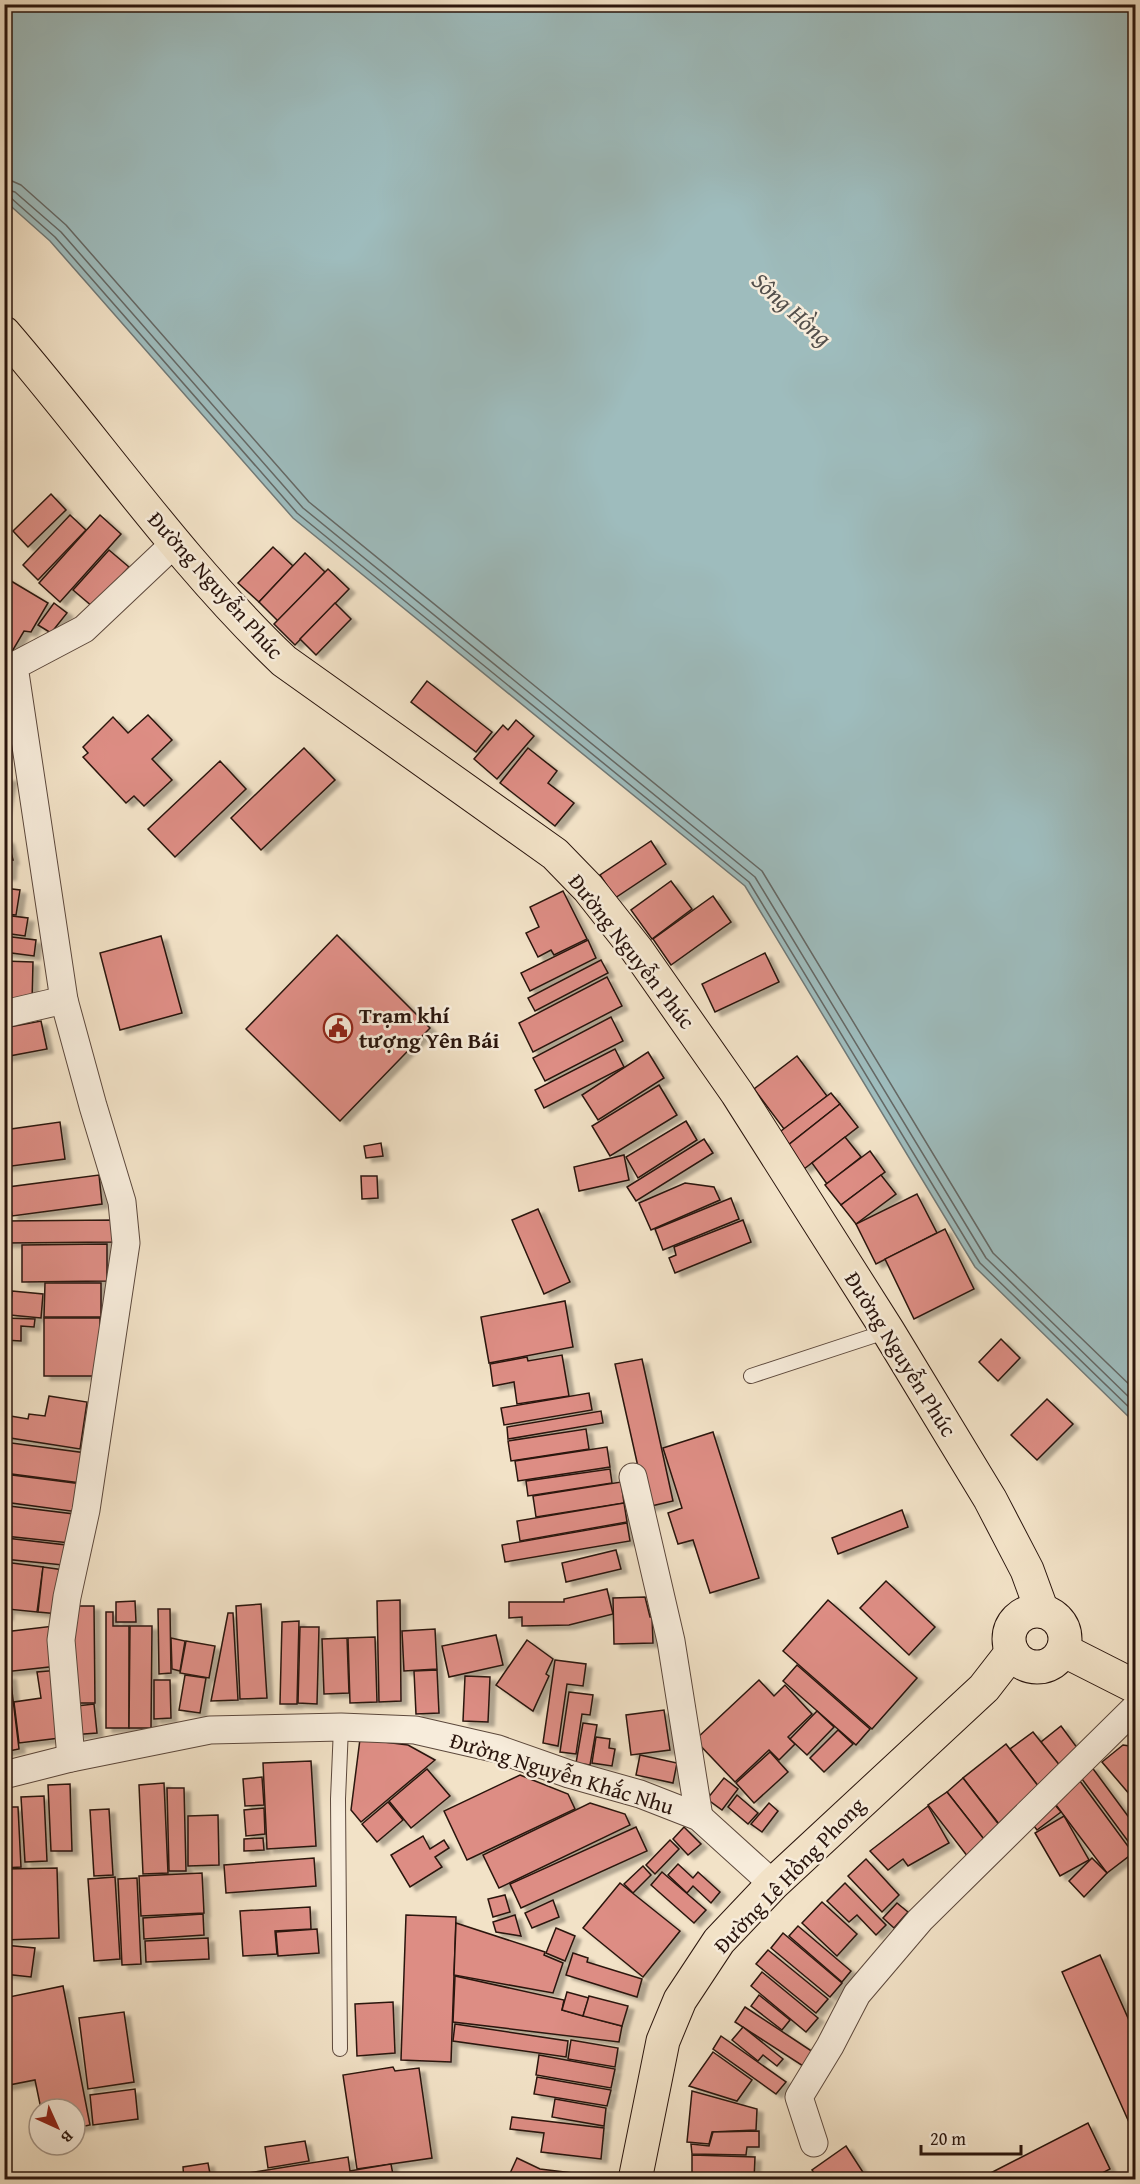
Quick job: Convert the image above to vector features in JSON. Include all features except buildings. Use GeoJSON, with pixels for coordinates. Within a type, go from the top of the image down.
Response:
{"type":"FeatureCollection","features":[{"type":"Feature","properties":{"kind":"main road","name":"Đường Nguyễn Phúc"},"geometry":{"type":"LineString","coordinates":[[4,333],[56,392],[175,543],[254,632],[284,661],[555,854],[588,888],[637,950],[737,1093],[888,1331],[990,1499],[1027,1570],[1042,1611]]}},
{"type":"Feature","properties":{"kind":"main road"},"geometry":{"type":"LineString","coordinates":[[1029,1611],[1042,1611],[1053,1616],[1061,1625],[1065,1637],[1063,1650],[1055,1660],[1044,1666],[1026,1664],[1012,1652],[1009,1640],[1011,1628],[1018,1618],[1029,1611]]}},
{"type":"Feature","properties":{"kind":"main road"},"geometry":{"type":"LineString","coordinates":[[1063,1650],[1136,1687]]}},
{"type":"Feature","properties":{"kind":"main road","name":"Đường Lê Hồng Phong"},"geometry":{"type":"LineString","coordinates":[[635,2180],[663,2041],[680,2000],[719,1941],[773,1884],[984,1688],[1012,1652]]}},
{"type":"Feature","properties":{"kind":"street"},"geometry":{"type":"LineString","coordinates":[[71,1758],[61,1640],[67,1597],[88,1499],[126,1243],[122,1202],[64,1000],[9,665],[84,629],[175,543]]}},
{"type":"Feature","properties":{"kind":"street"},"geometry":{"type":"LineString","coordinates":[[4,1014],[64,1000]]}},
{"type":"Feature","properties":{"kind":"street"},"geometry":{"type":"LineString","coordinates":[[633,1477],[670,1641],[699,1817]]}},
{"type":"Feature","properties":{"kind":"street"},"geometry":{"type":"LineString","coordinates":[[814,2143],[799,2097],[830,2046],[857,1994],[920,1920],[1136,1707]]}},
{"type":"Feature","properties":{"kind":"street","name":"Đường Nguyễn Khắc Nhu"},"geometry":{"type":"LineString","coordinates":[[4,1774],[210,1730],[341,1727],[415,1730],[498,1749],[569,1774],[639,1794],[699,1817],[773,1884]]}},
{"type":"Feature","properties":{"kind":"lane"},"geometry":{"type":"LineString","coordinates":[[751,1376],[888,1331]]}},
{"type":"Feature","properties":{"kind":"lane"},"geometry":{"type":"LineString","coordinates":[[340,2049],[338,1799],[341,1727]]}},
{"type":"Feature","properties":{"kind":"water","name":"Sông Hồng"},"geometry":{"type":"Polygon","coordinates":[[[5,4],[1135,5],[1135,1423],[975,1267],[745,886],[293,518],[50,241],[5,201],[5,4]]]}},
{"type":"Feature","properties":{"kind":"place","name":"Trạm khí tượng Yên Bái"},"geometry":{"type":"Point","coordinates":[338,1028]}}]}
